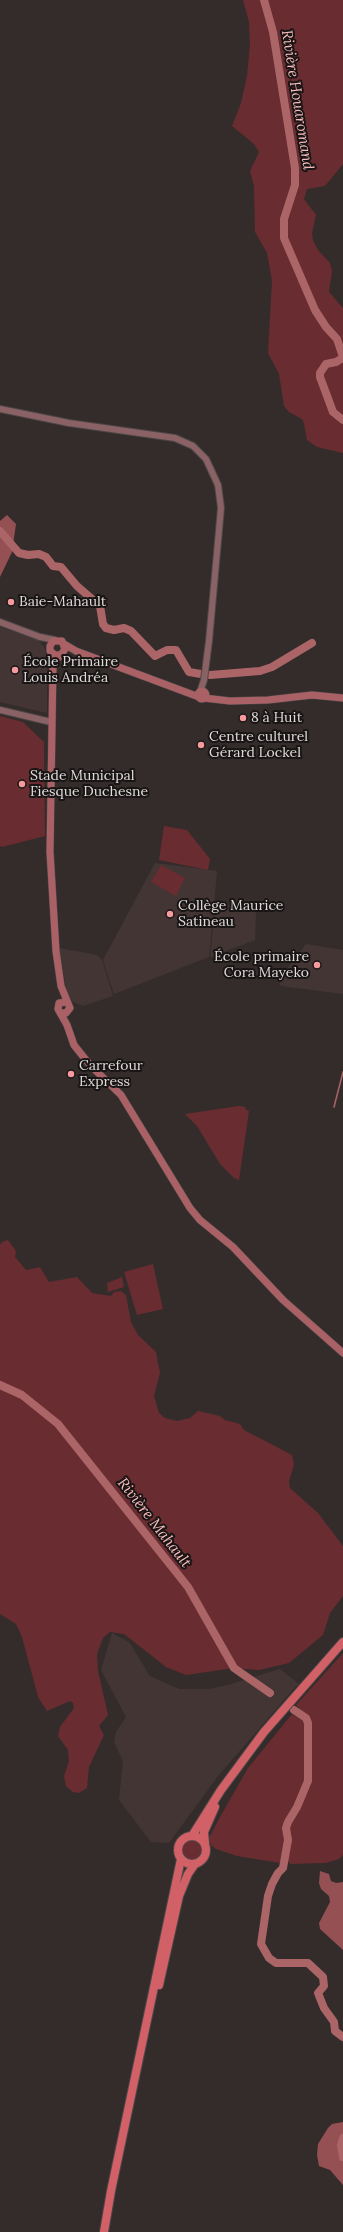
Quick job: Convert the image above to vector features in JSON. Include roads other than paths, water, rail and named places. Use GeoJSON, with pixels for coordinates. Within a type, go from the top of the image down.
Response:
{"type":"FeatureCollection","features":[{"type":"Feature","properties":{"kind":"highway"},"geometry":{"type":"LineString","coordinates":[[192,1836],[221,1790],[264,1732],[343,1642]]}},
{"type":"Feature","properties":{"kind":"highway"},"geometry":{"type":"LineString","coordinates":[[107,2232],[174,1914],[183,1884],[195,1864],[205,1856],[204,1832],[209,1819],[236,1774],[277,1721],[343,1647]]}},
{"type":"Feature","properties":{"kind":"highway"},"geometry":{"type":"LineString","coordinates":[[195,1864],[185,1863],[181,1859],[178,1853],[180,1843],[185,1838],[192,1836],[202,1839],[205,1843]]}},
{"type":"Feature","properties":{"kind":"highway"},"geometry":{"type":"LineString","coordinates":[[104,2232],[111,2191],[181,1859]]}},
{"type":"Feature","properties":{"kind":"main road"},"geometry":{"type":"LineString","coordinates":[[0,409],[38,418],[175,438],[193,446],[206,459],[218,485],[221,508],[213,608],[202,694]]}},
{"type":"Feature","properties":{"kind":"main road"},"geometry":{"type":"LineString","coordinates":[[0,622],[40,637],[60,640],[76,651],[190,692],[232,700],[268,700],[312,695],[343,698]]}},
{"type":"Feature","properties":{"kind":"main road"},"geometry":{"type":"LineString","coordinates":[[40,637],[55,655],[76,651]]}},
{"type":"Feature","properties":{"kind":"main road"},"geometry":{"type":"LineString","coordinates":[[56,640],[50,644],[53,664],[50,852],[54,933],[63,1002],[58,1009],[64,1012]]}},
{"type":"Feature","properties":{"kind":"main road"},"geometry":{"type":"LineString","coordinates":[[53,664],[65,649],[64,644]]}},
{"type":"Feature","properties":{"kind":"main road"},"geometry":{"type":"LineString","coordinates":[[0,710],[51,722]]}},
{"type":"Feature","properties":{"kind":"main road"},"geometry":{"type":"LineString","coordinates":[[63,1002],[70,1006],[64,1012]]}},
{"type":"Feature","properties":{"kind":"main road"},"geometry":{"type":"LineString","coordinates":[[64,1012],[74,1045],[121,1095],[190,1208],[200,1220],[233,1246],[283,1300],[343,1353]]}},
{"type":"Feature","properties":{"kind":"waterway","name":"Rivière Houaromand"},"geometry":{"type":"LineString","coordinates":[[264,0],[273,32],[295,168],[295,185],[284,219],[284,238],[315,310],[326,327],[337,339],[343,357]]}},
{"type":"Feature","properties":{"kind":"waterway","name":"Rivière Houaromand"},"geometry":{"type":"LineString","coordinates":[[343,358],[336,362],[326,364],[320,373],[320,377],[333,412],[343,420]]}},
{"type":"Feature","properties":{"kind":"waterway"},"geometry":{"type":"LineString","coordinates":[[0,531],[19,553],[28,555],[39,554],[46,557],[53,566],[61,567],[77,586],[100,606],[103,624],[106,628],[114,630],[124,628],[131,631],[155,656],[167,650],[176,650],[189,672],[201,674]]}},
{"type":"Feature","properties":{"kind":"waterway"},"geometry":{"type":"LineString","coordinates":[[210,675],[260,671],[272,667],[312,643]]}},
{"type":"Feature","properties":{"kind":"waterway"},"geometry":{"type":"LineString","coordinates":[[334,1107],[343,1072]]}},
{"type":"Feature","properties":{"kind":"waterway","name":"Rivière Mahault"},"geometry":{"type":"LineString","coordinates":[[0,1385],[22,1395],[58,1424],[188,1587],[234,1668],[270,1693]]}},
{"type":"Feature","properties":{"kind":"waterway","name":"Rivière Mahault"},"geometry":{"type":"LineString","coordinates":[[294,1710],[306,1718],[308,1723],[308,1781],[286,1828],[288,1840],[283,1868],[278,1873],[272,1884],[268,1896],[261,1944],[269,1958],[276,1963],[308,1963],[323,1977],[324,1986],[318,1993],[324,2008],[334,2022],[335,2031],[343,2037]]}},
{"type":"Feature","properties":{"kind":"waterway","name":"Rivière Mahault"},"geometry":{"type":"LineString","coordinates":[[343,2138],[341,2145],[343,2157]]}},
{"type":"Feature","properties":{"kind":"place","name":"Baie-Mahault"},"geometry":{"type":"Point","coordinates":[11,602]}},
{"type":"Feature","properties":{"kind":"place","name":"École Primaire Louis Andréa"},"geometry":{"type":"Point","coordinates":[15,670]}},
{"type":"Feature","properties":{"kind":"place","name":"8 à Huit"},"geometry":{"type":"Point","coordinates":[243,718]}},
{"type":"Feature","properties":{"kind":"place","name":"Centre culturel Gérard Lockel"},"geometry":{"type":"Point","coordinates":[201,745]}},
{"type":"Feature","properties":{"kind":"place","name":"Stade Municipal Fiesque Duchesne"},"geometry":{"type":"Point","coordinates":[22,784]}},
{"type":"Feature","properties":{"kind":"place","name":"Collège Maurice Satineau"},"geometry":{"type":"Point","coordinates":[170,914]}},
{"type":"Feature","properties":{"kind":"place","name":"École primaire Cora Mayeko"},"geometry":{"type":"Point","coordinates":[317,965]}},
{"type":"Feature","properties":{"kind":"place","name":"Carrefour Express"},"geometry":{"type":"Point","coordinates":[71,1074]}}]}
